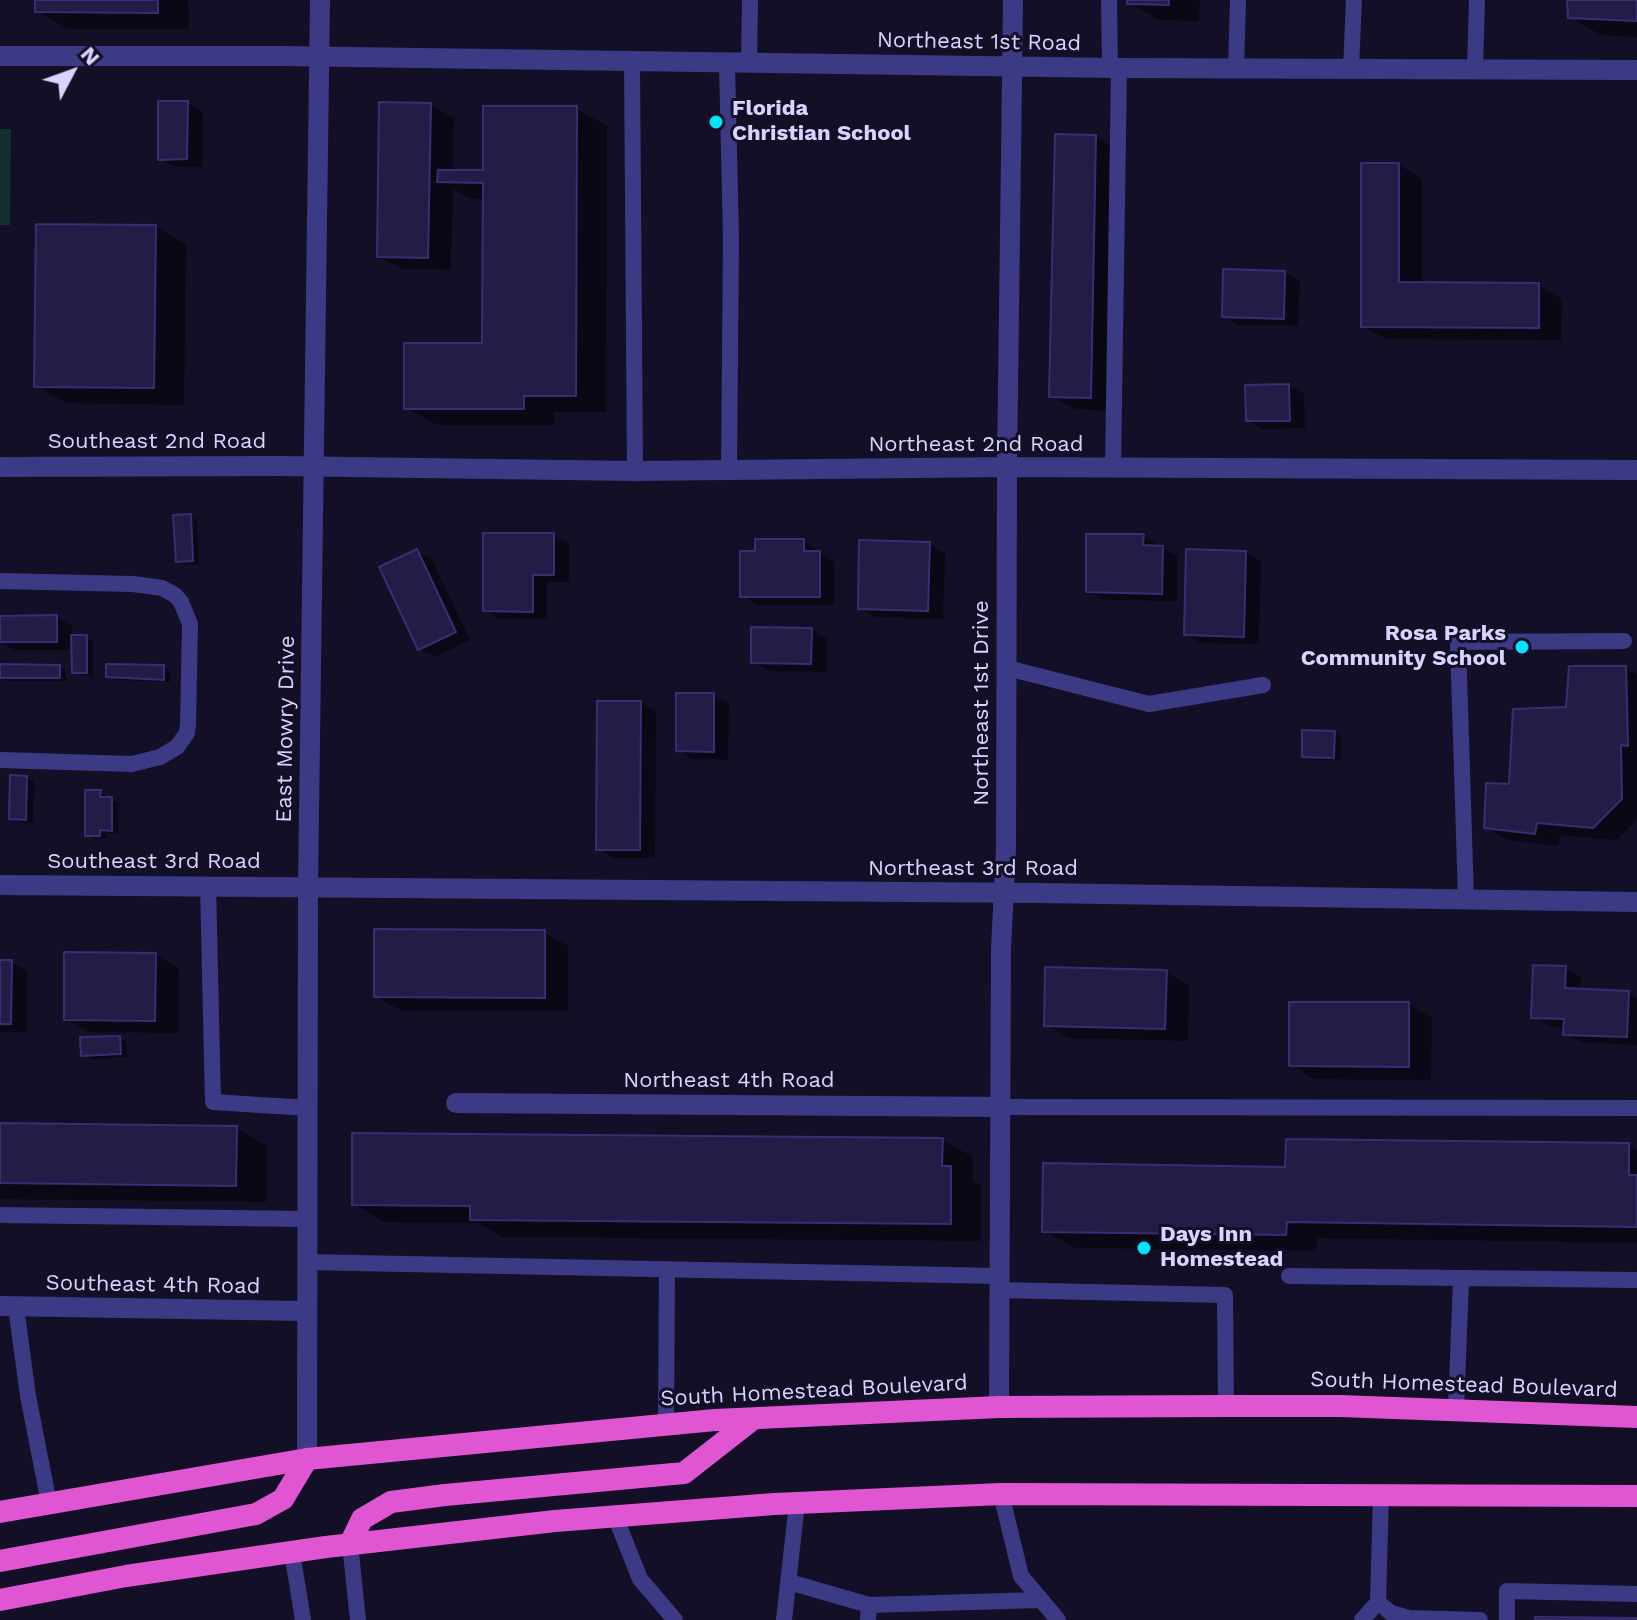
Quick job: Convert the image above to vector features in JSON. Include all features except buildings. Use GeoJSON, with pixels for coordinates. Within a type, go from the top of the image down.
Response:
{"type":"FeatureCollection","features":[{"type":"Feature","properties":{"kind":"highway","name":"South Homestead Boulevard"},"geometry":{"type":"LineString","coordinates":[[0,1512],[307,1459],[753,1419],[999,1407],[1226,1406],[1340,1406],[1637,1417]]}},
{"type":"Feature","properties":{"kind":"highway"},"geometry":{"type":"LineString","coordinates":[[350,1544],[362,1519],[391,1502],[684,1473],[753,1419]]}},
{"type":"Feature","properties":{"kind":"highway"},"geometry":{"type":"LineString","coordinates":[[0,1561],[256,1514],[283,1499],[307,1459]]}},
{"type":"Feature","properties":{"kind":"highway"},"geometry":{"type":"LineString","coordinates":[[0,1600],[126,1576],[350,1544],[615,1516],[797,1503],[1001,1494],[1637,1496]]}},
{"type":"Feature","properties":{"kind":"street","name":"East Mowry Drive"},"geometry":{"type":"LineString","coordinates":[[307,1459],[308,887],[320,0]]}},
{"type":"Feature","properties":{"kind":"street","name":"Northeast 1st Drive"},"geometry":{"type":"LineString","coordinates":[[999,1407],[1001,949],[1007,668],[1013,0]]}},
{"type":"Feature","properties":{"kind":"street","name":"Northeast 1st Road"},"geometry":{"type":"LineString","coordinates":[[0,56],[320,57],[1115,68],[1637,70]]}},
{"type":"Feature","properties":{"kind":"street","name":"Southeast 2nd Road"},"geometry":{"type":"LineString","coordinates":[[0,467],[314,466]]}},
{"type":"Feature","properties":{"kind":"street","name":"Northeast 2nd Road"},"geometry":{"type":"LineString","coordinates":[[314,466],[635,471],[1007,467],[1637,470]]}},
{"type":"Feature","properties":{"kind":"street","name":"Southeast 3rd Road"},"geometry":{"type":"LineString","coordinates":[[0,885],[308,887]]}},
{"type":"Feature","properties":{"kind":"street","name":"Northeast 3rd Road"},"geometry":{"type":"LineString","coordinates":[[308,887],[1637,902]]}},
{"type":"Feature","properties":{"kind":"street","name":"Northeast 4th Road"},"geometry":{"type":"LineString","coordinates":[[456,1103],[1002,1107]]}},
{"type":"Feature","properties":{"kind":"street","name":"Southeast 4th Road"},"geometry":{"type":"LineString","coordinates":[[8,1306],[305,1311]]}},
{"type":"Feature","properties":{"kind":"lane"},"geometry":{"type":"LineString","coordinates":[[749,63],[750,0]]}},
{"type":"Feature","properties":{"kind":"lane"},"geometry":{"type":"LineString","coordinates":[[1109,0],[1115,68],[1113,469]]}},
{"type":"Feature","properties":{"kind":"lane"},"geometry":{"type":"LineString","coordinates":[[1236,68],[1238,0]]}},
{"type":"Feature","properties":{"kind":"lane"},"geometry":{"type":"LineString","coordinates":[[1351,69],[1354,0]]}},
{"type":"Feature","properties":{"kind":"lane"},"geometry":{"type":"LineString","coordinates":[[1475,69],[1477,0]]}},
{"type":"Feature","properties":{"kind":"lane"},"geometry":{"type":"LineString","coordinates":[[632,61],[635,471]]}},
{"type":"Feature","properties":{"kind":"lane"},"geometry":{"type":"LineString","coordinates":[[727,63],[731,238],[729,470]]}},
{"type":"Feature","properties":{"kind":"lane"},"geometry":{"type":"LineString","coordinates":[[0,581],[133,584],[162,588],[181,602],[190,624],[188,724],[187,733],[177,747],[160,757],[132,764],[0,760]]}},
{"type":"Feature","properties":{"kind":"lane"},"geometry":{"type":"LineString","coordinates":[[1466,900],[1458,642],[1624,641]]}},
{"type":"Feature","properties":{"kind":"lane"},"geometry":{"type":"LineString","coordinates":[[1007,668],[1149,704],[1263,685]]}},
{"type":"Feature","properties":{"kind":"lane"},"geometry":{"type":"LineString","coordinates":[[208,886],[213,1102],[308,1108]]}},
{"type":"Feature","properties":{"kind":"lane"},"geometry":{"type":"LineString","coordinates":[[1002,1107],[1637,1108]]}},
{"type":"Feature","properties":{"kind":"lane"},"geometry":{"type":"LineString","coordinates":[[0,1215],[307,1219]]}},
{"type":"Feature","properties":{"kind":"lane"},"geometry":{"type":"LineString","coordinates":[[306,1262],[667,1270],[1225,1295],[1226,1406]]}},
{"type":"Feature","properties":{"kind":"lane"},"geometry":{"type":"LineString","coordinates":[[666,1425],[667,1270]]}},
{"type":"Feature","properties":{"kind":"lane"},"geometry":{"type":"LineString","coordinates":[[1289,1276],[1637,1280]]}},
{"type":"Feature","properties":{"kind":"lane"},"geometry":{"type":"LineString","coordinates":[[1456,1410],[1461,1280]]}},
{"type":"Feature","properties":{"kind":"lane"},"geometry":{"type":"LineString","coordinates":[[8,1306],[49,1503]]}},
{"type":"Feature","properties":{"kind":"lane"},"geometry":{"type":"LineString","coordinates":[[1001,1494],[1021,1576],[1058,1620]]}},
{"type":"Feature","properties":{"kind":"lane"},"geometry":{"type":"LineString","coordinates":[[1362,1620],[1378,1602],[1381,1495]]}},
{"type":"Feature","properties":{"kind":"lane"},"geometry":{"type":"LineString","coordinates":[[784,1620],[797,1503]]}},
{"type":"Feature","properties":{"kind":"lane"},"geometry":{"type":"LineString","coordinates":[[615,1516],[640,1579],[675,1620]]}},
{"type":"Feature","properties":{"kind":"lane"},"geometry":{"type":"LineString","coordinates":[[350,1544],[358,1620]]}},
{"type":"Feature","properties":{"kind":"lane"},"geometry":{"type":"LineString","coordinates":[[292,1552],[303,1620]]}},
{"type":"Feature","properties":{"kind":"lane"},"geometry":{"type":"LineString","coordinates":[[789,1582],[869,1612],[1041,1600]]}},
{"type":"Feature","properties":{"kind":"lane"},"geometry":{"type":"LineString","coordinates":[[1507,1620],[1507,1591],[1637,1594]]}},
{"type":"Feature","properties":{"kind":"lane"},"geometry":{"type":"LineString","coordinates":[[1378,1602],[1391,1613],[1409,1618],[1480,1620]]}},
{"type":"Feature","properties":{"kind":"green space"},"geometry":{"type":"Polygon","coordinates":[[[0,129],[11,129],[10,225],[0,225],[0,129]]]}},
{"type":"Feature","properties":{"kind":"place","name":"Florida Christian School"},"geometry":{"type":"Point","coordinates":[716,122]}},
{"type":"Feature","properties":{"kind":"place","name":"Rosa Parks Community School"},"geometry":{"type":"Point","coordinates":[1522,647]}},
{"type":"Feature","properties":{"kind":"place","name":"Days Inn Homestead"},"geometry":{"type":"Point","coordinates":[1144,1248]}}]}
